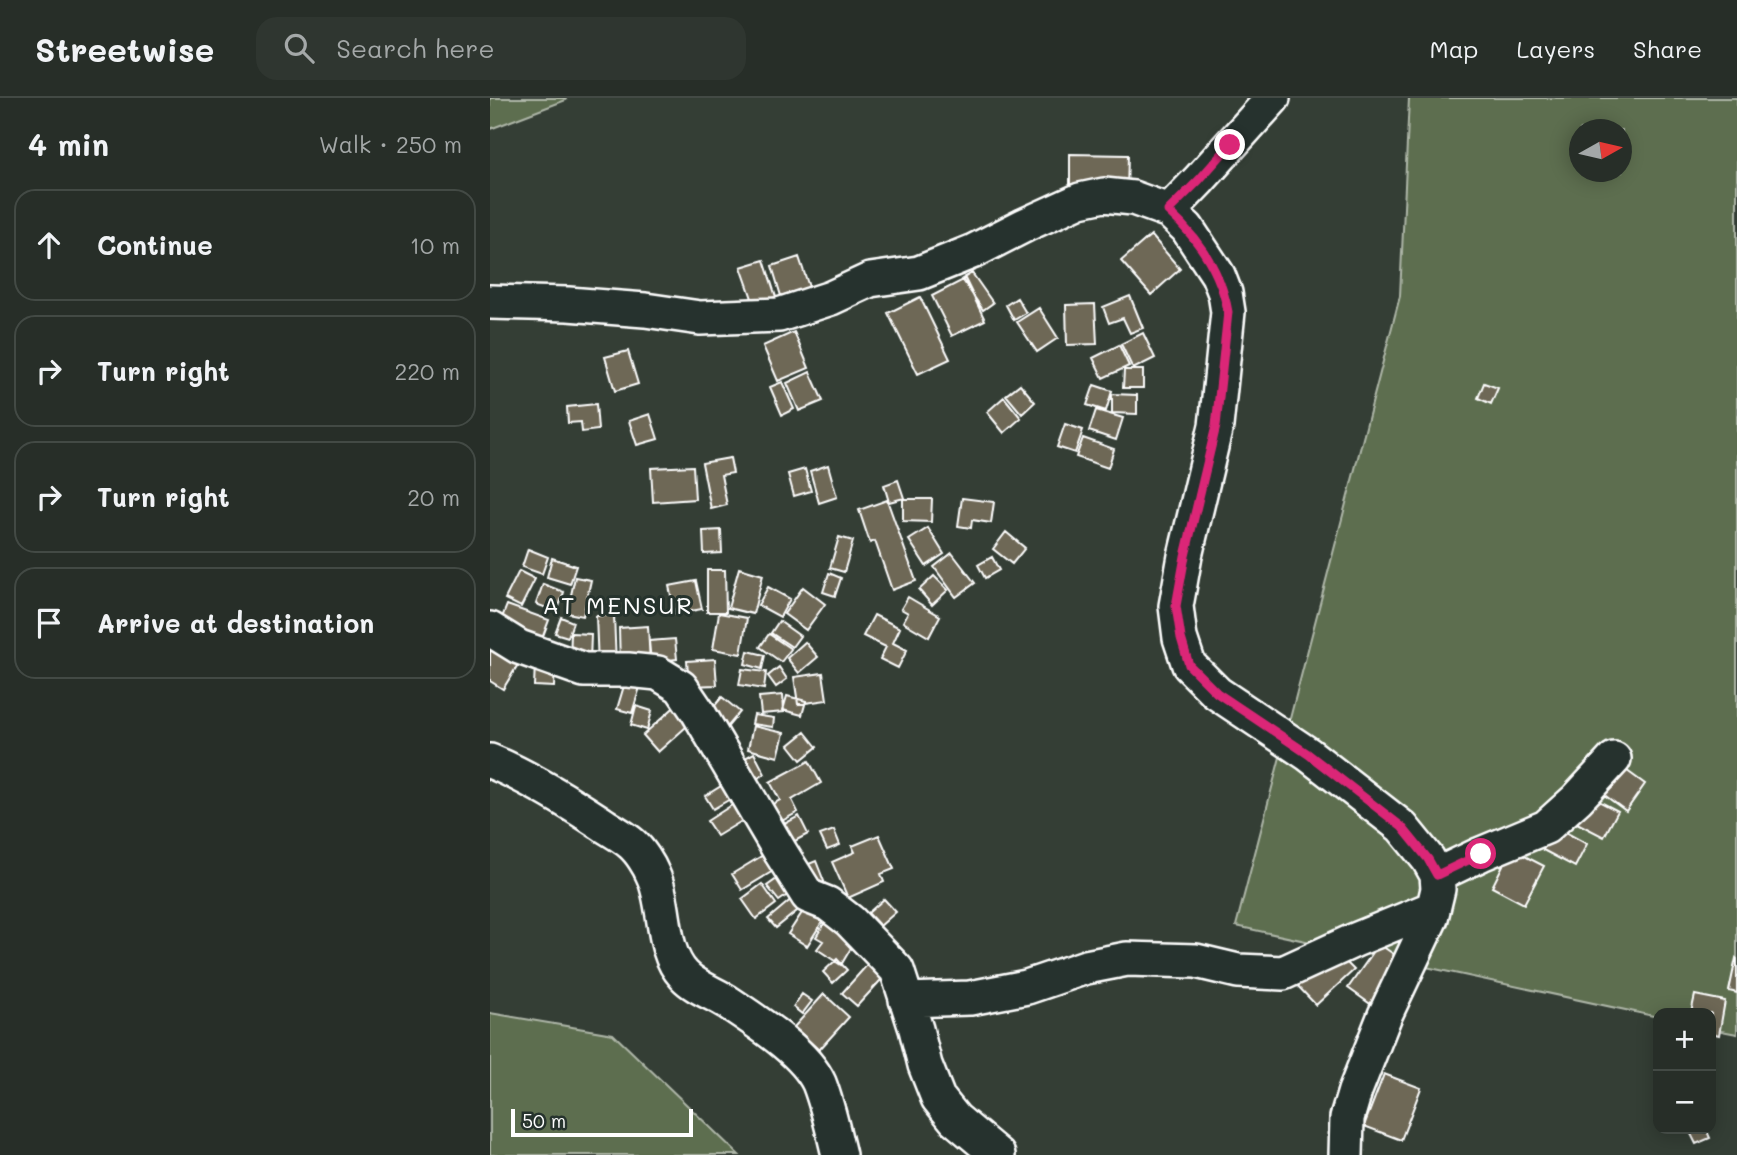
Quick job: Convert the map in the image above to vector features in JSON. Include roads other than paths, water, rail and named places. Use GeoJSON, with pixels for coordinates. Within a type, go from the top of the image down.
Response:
{"type":"FeatureCollection","features":[{"type":"Feature","properties":{"kind":"street"},"geometry":{"type":"LineString","coordinates":[[1168,211],[1273,98]]}},
{"type":"Feature","properties":{"kind":"street"},"geometry":{"type":"LineString","coordinates":[[490,302],[568,304],[645,310],[700,318],[779,315],[831,298],[870,280],[919,273],[974,251],[1080,200],[1104,195],[1133,198],[1168,211],[1187,228],[1218,275],[1228,312],[1216,426],[1176,606],[1189,665],[1217,693],[1308,754],[1402,827],[1428,859],[1437,875],[1438,889],[1431,918],[1385,1015],[1355,1091],[1347,1118],[1346,1155]]}},
{"type":"Feature","properties":{"kind":"street"},"geometry":{"type":"LineString","coordinates":[[490,628],[519,647],[584,670],[658,673],[681,687],[808,895],[828,904],[850,921],[897,970],[925,1065],[938,1098],[955,1119],[998,1155]]}},
{"type":"Feature","properties":{"kind":"street"},"geometry":{"type":"LineString","coordinates":[[1437,875],[1546,827],[1577,799],[1614,759]]}},
{"type":"Feature","properties":{"kind":"street"},"geometry":{"type":"LineString","coordinates":[[490,761],[567,801],[633,845],[653,875],[663,907],[666,933],[681,973],[692,983],[725,1000],[805,1062],[818,1081],[839,1155]]}},
{"type":"Feature","properties":{"kind":"street"},"geometry":{"type":"LineString","coordinates":[[906,1000],[970,998],[1027,987],[1086,967],[1126,959],[1196,961],[1238,971],[1283,973],[1433,908]]}},
{"type":"Feature","properties":{"kind":"district","name":"AT MENSUR"},"geometry":{"type":"Point","coordinates":[618,604]}}]}
